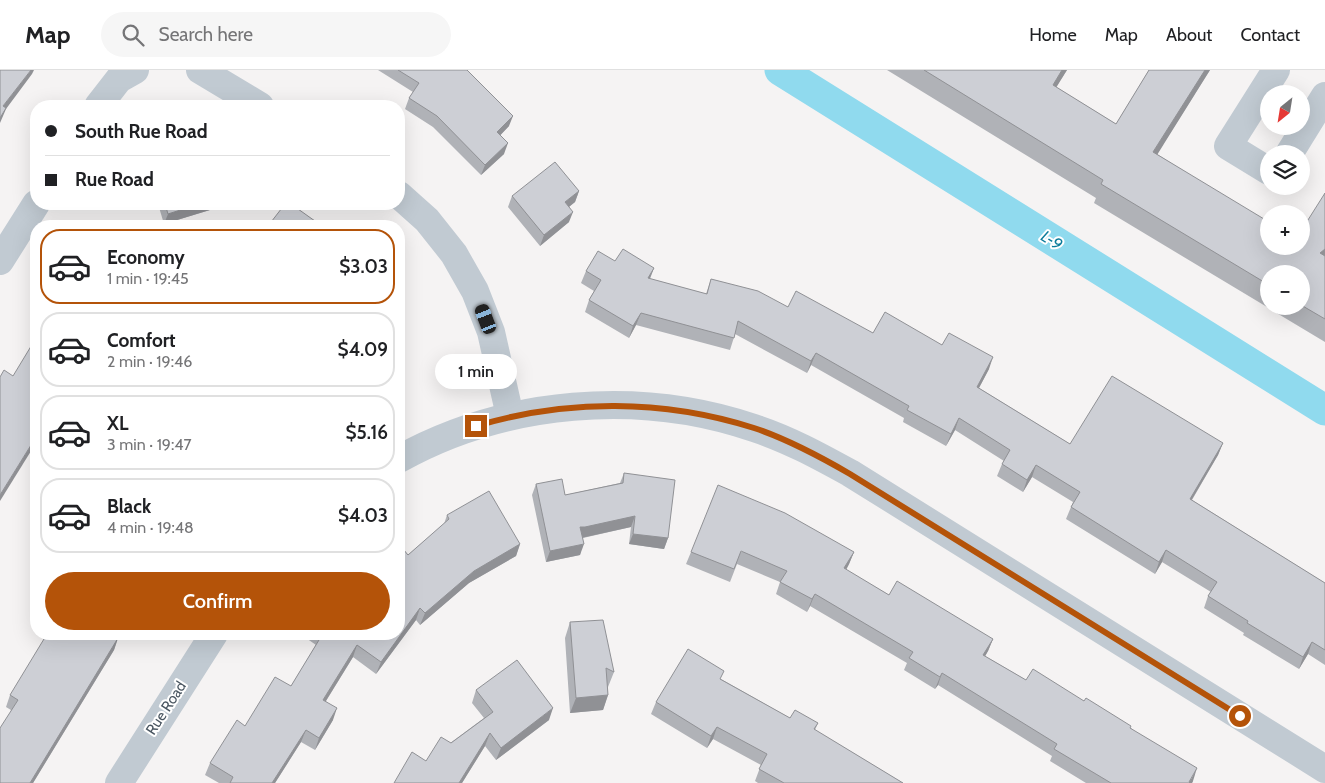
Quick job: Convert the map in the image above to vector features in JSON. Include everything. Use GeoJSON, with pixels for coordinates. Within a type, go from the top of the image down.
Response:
{"type":"FeatureCollection","features":[{"type":"Feature","properties":{"kind":"street"},"geometry":{"type":"LineString","coordinates":[[103,100],[119,79],[135,70]]}},
{"type":"Feature","properties":{"kind":"street"},"geometry":{"type":"LineString","coordinates":[[200,70],[250,100]]}},
{"type":"Feature","properties":{"kind":"street"},"geometry":{"type":"LineString","coordinates":[[1260,166],[1228,146],[1276,70]]}},
{"type":"Feature","properties":{"kind":"street"},"geometry":{"type":"LineString","coordinates":[[1295,145],[1325,96]]}},
{"type":"Feature","properties":{"kind":"street"},"geometry":{"type":"LineString","coordinates":[[405,201],[426,220],[454,254],[476,291],[491,332],[510,416]]}},
{"type":"Feature","properties":{"kind":"street"},"geometry":{"type":"LineString","coordinates":[[0,261],[32,210]]}},
{"type":"Feature","properties":{"kind":"street"},"geometry":{"type":"LineString","coordinates":[[405,456],[458,431],[510,416],[568,407],[631,405],[714,417],[755,428],[813,453],[867,484],[1325,769]]}},
{"type":"Feature","properties":{"kind":"street","name":"Rue Road"},"geometry":{"type":"LineString","coordinates":[[119,783],[210,640]]}},
{"type":"Feature","properties":{"kind":"building"},"geometry":{"type":"Polygon","coordinates":[[[0,70],[31,70],[3,106],[6,108],[0,118],[0,70]]]}},
{"type":"Feature","properties":{"kind":"building"},"geometry":{"type":"Polygon","coordinates":[[[398,70],[467,70],[513,116],[497,132],[508,143],[485,165],[437,116],[409,98],[419,83],[398,70]]]}},
{"type":"Feature","properties":{"kind":"building"},"geometry":{"type":"Polygon","coordinates":[[[924,70],[1062,70],[1053,85],[1116,124],[1149,70],[1205,70],[1153,152],[1260,217],[1260,255],[1310,255],[1310,217],[1325,193],[1325,249],[1320,253],[1325,256],[1325,319],[1310,310],[1310,265],[1260,265],[1260,280],[1101,184],[1103,180],[924,70]]]}},
{"type":"Feature","properties":{"kind":"building"},"geometry":{"type":"Polygon","coordinates":[[[555,162],[579,191],[565,202],[573,212],[544,235],[512,196],[555,162]]]}},
{"type":"Feature","properties":{"kind":"building"},"geometry":{"type":"Polygon","coordinates":[[[167,210],[180,210],[168,214],[167,210]]]}},
{"type":"Feature","properties":{"kind":"building"},"geometry":{"type":"Polygon","coordinates":[[[280,210],[299,210],[314,220],[273,220],[280,210]]]}},
{"type":"Feature","properties":{"kind":"building"},"geometry":{"type":"Polygon","coordinates":[[[623,249],[654,268],[648,278],[707,294],[711,279],[758,291],[788,307],[796,291],[873,333],[885,312],[942,345],[949,333],[993,357],[977,387],[1070,444],[1112,376],[1223,443],[1190,499],[1325,583],[1325,650],[1312,642],[1303,657],[1247,623],[1248,621],[1208,596],[1217,582],[1166,550],[1159,562],[1071,507],[1080,492],[1036,465],[1027,480],[1002,464],[1010,450],[959,418],[951,434],[907,410],[909,406],[816,353],[811,361],[738,321],[734,338],[641,313],[633,326],[589,300],[601,280],[586,271],[598,251],[615,261],[623,249]]]}},
{"type":"Feature","properties":{"kind":"building"},"geometry":{"type":"Polygon","coordinates":[[[30,348],[30,447],[0,495],[0,377],[4,370],[13,376],[30,348]]]}},
{"type":"Feature","properties":{"kind":"building"},"geometry":{"type":"Polygon","coordinates":[[[624,473],[675,480],[668,538],[633,534],[635,516],[580,527],[584,544],[550,551],[536,484],[562,479],[565,495],[623,483],[624,473]]]}},
{"type":"Feature","properties":{"kind":"building"},"geometry":{"type":"Polygon","coordinates":[[[718,485],[785,513],[854,552],[844,568],[889,595],[897,581],[993,639],[983,655],[1026,680],[1033,669],[1084,701],[1086,698],[1131,726],[1130,728],[1197,768],[1190,783],[1111,783],[1054,749],[1057,744],[942,673],[940,677],[909,658],[913,652],[815,594],[812,599],[780,582],[787,571],[741,551],[734,569],[691,552],[718,485]]]}},
{"type":"Feature","properties":{"kind":"building"},"geometry":{"type":"Polygon","coordinates":[[[489,491],[520,544],[474,571],[425,613],[420,608],[405,629],[405,551],[408,555],[449,519],[447,515],[489,491]]]}},
{"type":"Feature","properties":{"kind":"building"},"geometry":{"type":"Polygon","coordinates":[[[603,620],[614,672],[606,668],[608,695],[576,698],[570,622],[603,620]]]}},
{"type":"Feature","properties":{"kind":"building"},"geometry":{"type":"Polygon","coordinates":[[[43,640],[117,640],[30,783],[0,783],[0,728],[18,700],[10,695],[43,640]]]}},
{"type":"Feature","properties":{"kind":"building"},"geometry":{"type":"Polygon","coordinates":[[[319,640],[397,640],[381,662],[357,645],[323,700],[337,708],[319,738],[306,730],[272,783],[230,783],[233,777],[210,763],[237,720],[245,726],[275,677],[291,686],[319,640]]]}},
{"type":"Feature","properties":{"kind":"building"},"geometry":{"type":"Polygon","coordinates":[[[688,649],[724,671],[720,679],[790,718],[795,710],[818,723],[814,729],[903,783],[784,783],[759,769],[767,754],[717,727],[711,736],[656,702],[688,649]]]}},
{"type":"Feature","properties":{"kind":"building"},"geometry":{"type":"Polygon","coordinates":[[[517,660],[553,708],[501,748],[490,733],[459,783],[394,783],[412,752],[426,761],[441,737],[451,743],[493,712],[476,690],[517,660]]]}},
{"type":"Feature","properties":{"kind":"waterway","name":"L-9"},"geometry":{"type":"LineString","coordinates":[[780,70],[1325,410]]}},
{"type":"Feature","properties":{"kind":"route"},"geometry":{"type":"LineString","coordinates":[[476,426],[510,416],[568,407],[631,405],[714,417],[755,428],[813,453],[850,474],[1240,716]]}}]}
